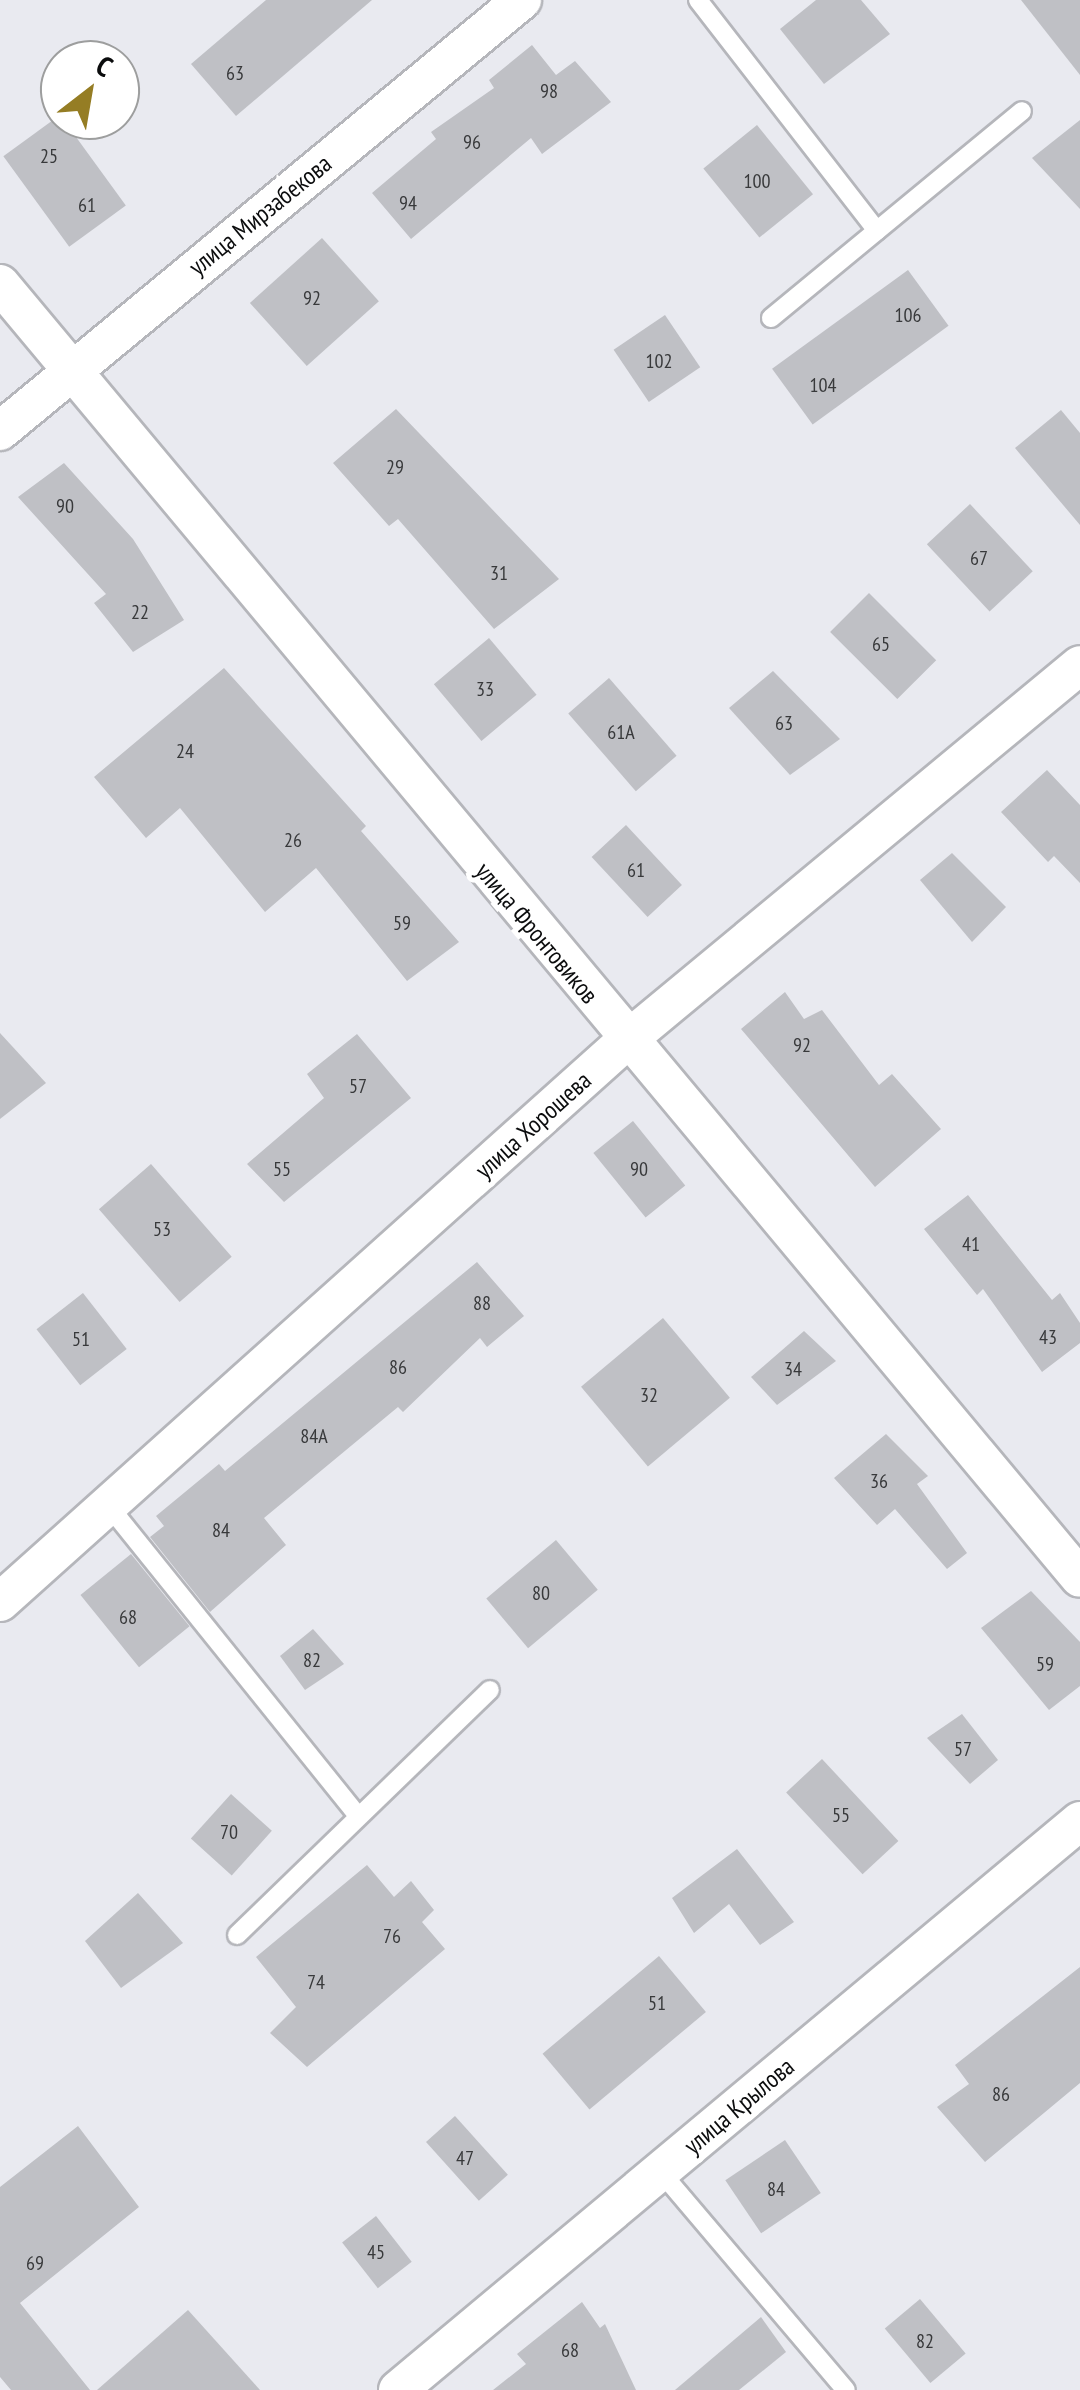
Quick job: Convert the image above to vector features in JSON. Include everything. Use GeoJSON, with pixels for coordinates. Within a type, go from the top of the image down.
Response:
{"type":"FeatureCollection","features":[{"type":"Feature","properties":{"kind":"street","name":"улица Мирзабекова"},"geometry":{"type":"LineString","coordinates":[[0,431],[522,0]]}},
{"type":"Feature","properties":{"kind":"street","name":"улица Фронтовиков"},"geometry":{"type":"LineString","coordinates":[[0,284],[626,1041],[1080,1578]]}},
{"type":"Feature","properties":{"kind":"street","name":"улица Хорошева"},"geometry":{"type":"LineString","coordinates":[[0,1602],[626,1041],[1080,665]]}},
{"type":"Feature","properties":{"kind":"street","name":"улица Крылова"},"geometry":{"type":"LineString","coordinates":[[398,2390],[1080,1821]]}},
{"type":"Feature","properties":{"kind":"lane"},"geometry":{"type":"LineString","coordinates":[[698,0],[877,231]]}},
{"type":"Feature","properties":{"kind":"lane"},"geometry":{"type":"LineString","coordinates":[[771,318],[1022,111]]}},
{"type":"Feature","properties":{"kind":"lane"},"geometry":{"type":"LineString","coordinates":[[108,1505],[358,1816]]}},
{"type":"Feature","properties":{"kind":"lane"},"geometry":{"type":"LineString","coordinates":[[237,1935],[490,1690]]}},
{"type":"Feature","properties":{"kind":"lane"},"geometry":{"type":"LineString","coordinates":[[660,2172],[846,2390]]}},
{"type":"Feature","properties":{"kind":"building"},"geometry":{"type":"Polygon","coordinates":[[[266,0],[372,0],[236,116],[191,64],[266,0]]]}},
{"type":"Feature","properties":{"kind":"building"},"geometry":{"type":"Polygon","coordinates":[[[816,0],[861,0],[890,34],[824,84],[780,29],[816,0]]]}},
{"type":"Feature","properties":{"kind":"building"},"geometry":{"type":"Polygon","coordinates":[[[1021,0],[1080,0],[1080,75],[1021,0]]]}},
{"type":"Feature","properties":{"kind":"building"},"geometry":{"type":"Polygon","coordinates":[[[532,45],[556,75],[575,61],[611,102],[542,154],[531,138],[411,239],[372,193],[436,139],[431,132],[494,88],[489,80],[532,45]]]}},
{"type":"Feature","properties":{"kind":"building"},"geometry":{"type":"Polygon","coordinates":[[[1080,120],[1080,209],[1032,158],[1080,120]]]}},
{"type":"Feature","properties":{"kind":"building"},"geometry":{"type":"Polygon","coordinates":[[[757,125],[813,194],[759,238],[703,168],[757,125]]]}},
{"type":"Feature","properties":{"kind":"building"},"geometry":{"type":"Polygon","coordinates":[[[40,130],[40,140],[78,140],[126,206],[69,247],[3,156],[40,130]]]}},
{"type":"Feature","properties":{"kind":"building"},"geometry":{"type":"Polygon","coordinates":[[[322,238],[379,301],[307,366],[250,303],[322,238]]]}},
{"type":"Feature","properties":{"kind":"building"},"geometry":{"type":"Polygon","coordinates":[[[908,270],[949,326],[813,425],[772,369],[908,270]]]}},
{"type":"Feature","properties":{"kind":"building"},"geometry":{"type":"Polygon","coordinates":[[[665,315],[700,367],[649,402],[614,350],[665,315]]]}},
{"type":"Feature","properties":{"kind":"building"},"geometry":{"type":"Polygon","coordinates":[[[396,409],[559,579],[494,629],[398,519],[389,526],[333,463],[396,409]]]}},
{"type":"Feature","properties":{"kind":"building"},"geometry":{"type":"Polygon","coordinates":[[[1061,410],[1080,433],[1080,525],[1015,448],[1061,410]]]}},
{"type":"Feature","properties":{"kind":"building"},"geometry":{"type":"Polygon","coordinates":[[[64,463],[133,539],[184,620],[133,652],[94,603],[106,594],[18,497],[64,463]]]}},
{"type":"Feature","properties":{"kind":"building"},"geometry":{"type":"Polygon","coordinates":[[[970,504],[1033,571],[990,612],[927,544],[970,504]]]}},
{"type":"Feature","properties":{"kind":"building"},"geometry":{"type":"Polygon","coordinates":[[[869,593],[936,660],[897,699],[830,632],[869,593]]]}},
{"type":"Feature","properties":{"kind":"building"},"geometry":{"type":"Polygon","coordinates":[[[489,638],[537,695],[481,741],[434,684],[489,638]]]}},
{"type":"Feature","properties":{"kind":"building"},"geometry":{"type":"Polygon","coordinates":[[[224,668],[366,826],[361,831],[459,942],[407,981],[316,868],[265,912],[180,808],[146,838],[94,777],[224,668]]]}},
{"type":"Feature","properties":{"kind":"building"},"geometry":{"type":"Polygon","coordinates":[[[773,671],[840,739],[790,775],[729,708],[773,671]]]}},
{"type":"Feature","properties":{"kind":"building"},"geometry":{"type":"Polygon","coordinates":[[[609,678],[677,756],[636,791],[568,713],[609,678]]]}},
{"type":"Feature","properties":{"kind":"building"},"geometry":{"type":"Polygon","coordinates":[[[1047,770],[1080,805],[1080,883],[1054,856],[1048,862],[1001,812],[1047,770]]]}},
{"type":"Feature","properties":{"kind":"building"},"geometry":{"type":"Polygon","coordinates":[[[626,825],[682,885],[648,917],[592,857],[626,825]]]}},
{"type":"Feature","properties":{"kind":"building"},"geometry":{"type":"Polygon","coordinates":[[[952,853],[1006,907],[972,942],[920,880],[952,853]]]}},
{"type":"Feature","properties":{"kind":"building"},"geometry":{"type":"Polygon","coordinates":[[[785,992],[804,1019],[822,1010],[879,1085],[892,1074],[941,1129],[875,1187],[741,1029],[785,992]]]}},
{"type":"Feature","properties":{"kind":"building"},"geometry":{"type":"Polygon","coordinates":[[[0,1033],[46,1083],[0,1119],[0,1033]]]}},
{"type":"Feature","properties":{"kind":"building"},"geometry":{"type":"Polygon","coordinates":[[[357,1034],[411,1098],[284,1202],[247,1164],[324,1098],[307,1074],[357,1034]]]}},
{"type":"Feature","properties":{"kind":"building"},"geometry":{"type":"Polygon","coordinates":[[[633,1121],[685,1186],[646,1218],[593,1153],[633,1121]]]}},
{"type":"Feature","properties":{"kind":"building"},"geometry":{"type":"Polygon","coordinates":[[[151,1164],[232,1257],[180,1302],[99,1209],[151,1164]]]}},
{"type":"Feature","properties":{"kind":"building"},"geometry":{"type":"Polygon","coordinates":[[[968,1195],[1052,1300],[1060,1293],[1080,1323],[1080,1343],[1042,1372],[983,1289],[977,1295],[924,1229],[968,1195]]]}},
{"type":"Feature","properties":{"kind":"building"},"geometry":{"type":"Polygon","coordinates":[[[477,1262],[524,1316],[487,1347],[480,1338],[403,1412],[398,1407],[264,1518],[286,1545],[210,1612],[150,1537],[164,1526],[156,1516],[219,1464],[225,1471],[477,1262]]]}},
{"type":"Feature","properties":{"kind":"building"},"geometry":{"type":"Polygon","coordinates":[[[83,1293],[127,1349],[80,1385],[37,1329],[83,1293]]]}},
{"type":"Feature","properties":{"kind":"building"},"geometry":{"type":"Polygon","coordinates":[[[663,1318],[730,1398],[648,1466],[581,1387],[663,1318]]]}},
{"type":"Feature","properties":{"kind":"building"},"geometry":{"type":"Polygon","coordinates":[[[804,1331],[836,1361],[777,1405],[751,1377],[804,1331]]]}},
{"type":"Feature","properties":{"kind":"building"},"geometry":{"type":"Polygon","coordinates":[[[886,1434],[928,1476],[917,1484],[967,1553],[947,1569],[895,1509],[877,1525],[834,1478],[886,1434]]]}},
{"type":"Feature","properties":{"kind":"building"},"geometry":{"type":"Polygon","coordinates":[[[556,1540],[598,1590],[528,1648],[486,1598],[556,1540]]]}},
{"type":"Feature","properties":{"kind":"building"},"geometry":{"type":"Polygon","coordinates":[[[131,1554],[190,1626],[139,1667],[80,1595],[131,1554]]]}},
{"type":"Feature","properties":{"kind":"building"},"geometry":{"type":"Polygon","coordinates":[[[1031,1591],[1080,1642],[1080,1686],[1049,1710],[981,1628],[1031,1591]]]}},
{"type":"Feature","properties":{"kind":"building"},"geometry":{"type":"Polygon","coordinates":[[[313,1629],[344,1664],[305,1690],[280,1656],[313,1629]]]}},
{"type":"Feature","properties":{"kind":"building"},"geometry":{"type":"Polygon","coordinates":[[[962,1714],[998,1760],[970,1784],[927,1738],[962,1714]]]}},
{"type":"Feature","properties":{"kind":"building"},"geometry":{"type":"Polygon","coordinates":[[[822,1759],[898,1841],[863,1874],[786,1792],[822,1759]]]}},
{"type":"Feature","properties":{"kind":"building"},"geometry":{"type":"Polygon","coordinates":[[[231,1794],[272,1831],[232,1875],[191,1839],[231,1794]]]}},
{"type":"Feature","properties":{"kind":"building"},"geometry":{"type":"Polygon","coordinates":[[[737,1849],[794,1922],[760,1945],[729,1904],[694,1933],[672,1898],[737,1849]]]}},
{"type":"Feature","properties":{"kind":"building"},"geometry":{"type":"Polygon","coordinates":[[[367,1865],[394,1897],[411,1881],[434,1910],[422,1922],[445,1949],[307,2067],[270,2033],[296,2007],[256,1957],[367,1865]]]}},
{"type":"Feature","properties":{"kind":"building"},"geometry":{"type":"Polygon","coordinates":[[[138,1893],[183,1943],[121,1988],[85,1941],[138,1893]]]}},
{"type":"Feature","properties":{"kind":"building"},"geometry":{"type":"Polygon","coordinates":[[[659,1956],[706,2012],[589,2110],[543,2054],[659,1956]]]}},
{"type":"Feature","properties":{"kind":"building"},"geometry":{"type":"Polygon","coordinates":[[[1080,1967],[1080,2083],[985,2162],[937,2107],[969,2084],[955,2065],[1080,1967]]]}},
{"type":"Feature","properties":{"kind":"building"},"geometry":{"type":"Polygon","coordinates":[[[455,2116],[508,2175],[479,2201],[426,2142],[455,2116]]]}},
{"type":"Feature","properties":{"kind":"building"},"geometry":{"type":"Polygon","coordinates":[[[78,2126],[139,2207],[20,2303],[90,2390],[11,2390],[0,2377],[0,2187],[78,2126]]]}},
{"type":"Feature","properties":{"kind":"building"},"geometry":{"type":"Polygon","coordinates":[[[785,2140],[821,2193],[761,2233],[725,2180],[785,2140]]]}},
{"type":"Feature","properties":{"kind":"building"},"geometry":{"type":"Polygon","coordinates":[[[376,2216],[412,2262],[378,2288],[342,2242],[376,2216]]]}},
{"type":"Feature","properties":{"kind":"building"},"geometry":{"type":"Polygon","coordinates":[[[920,2299],[966,2353],[930,2383],[885,2329],[920,2299]]]}},
{"type":"Feature","properties":{"kind":"building"},"geometry":{"type":"Polygon","coordinates":[[[582,2302],[600,2328],[605,2324],[636,2390],[493,2390],[526,2364],[517,2354],[582,2302]]]}},
{"type":"Feature","properties":{"kind":"building"},"geometry":{"type":"Polygon","coordinates":[[[188,2310],[260,2390],[97,2390],[188,2310]]]}},
{"type":"Feature","properties":{"kind":"building"},"geometry":{"type":"Polygon","coordinates":[[[761,2317],[786,2352],[739,2390],[675,2390],[761,2317]]]}}]}
